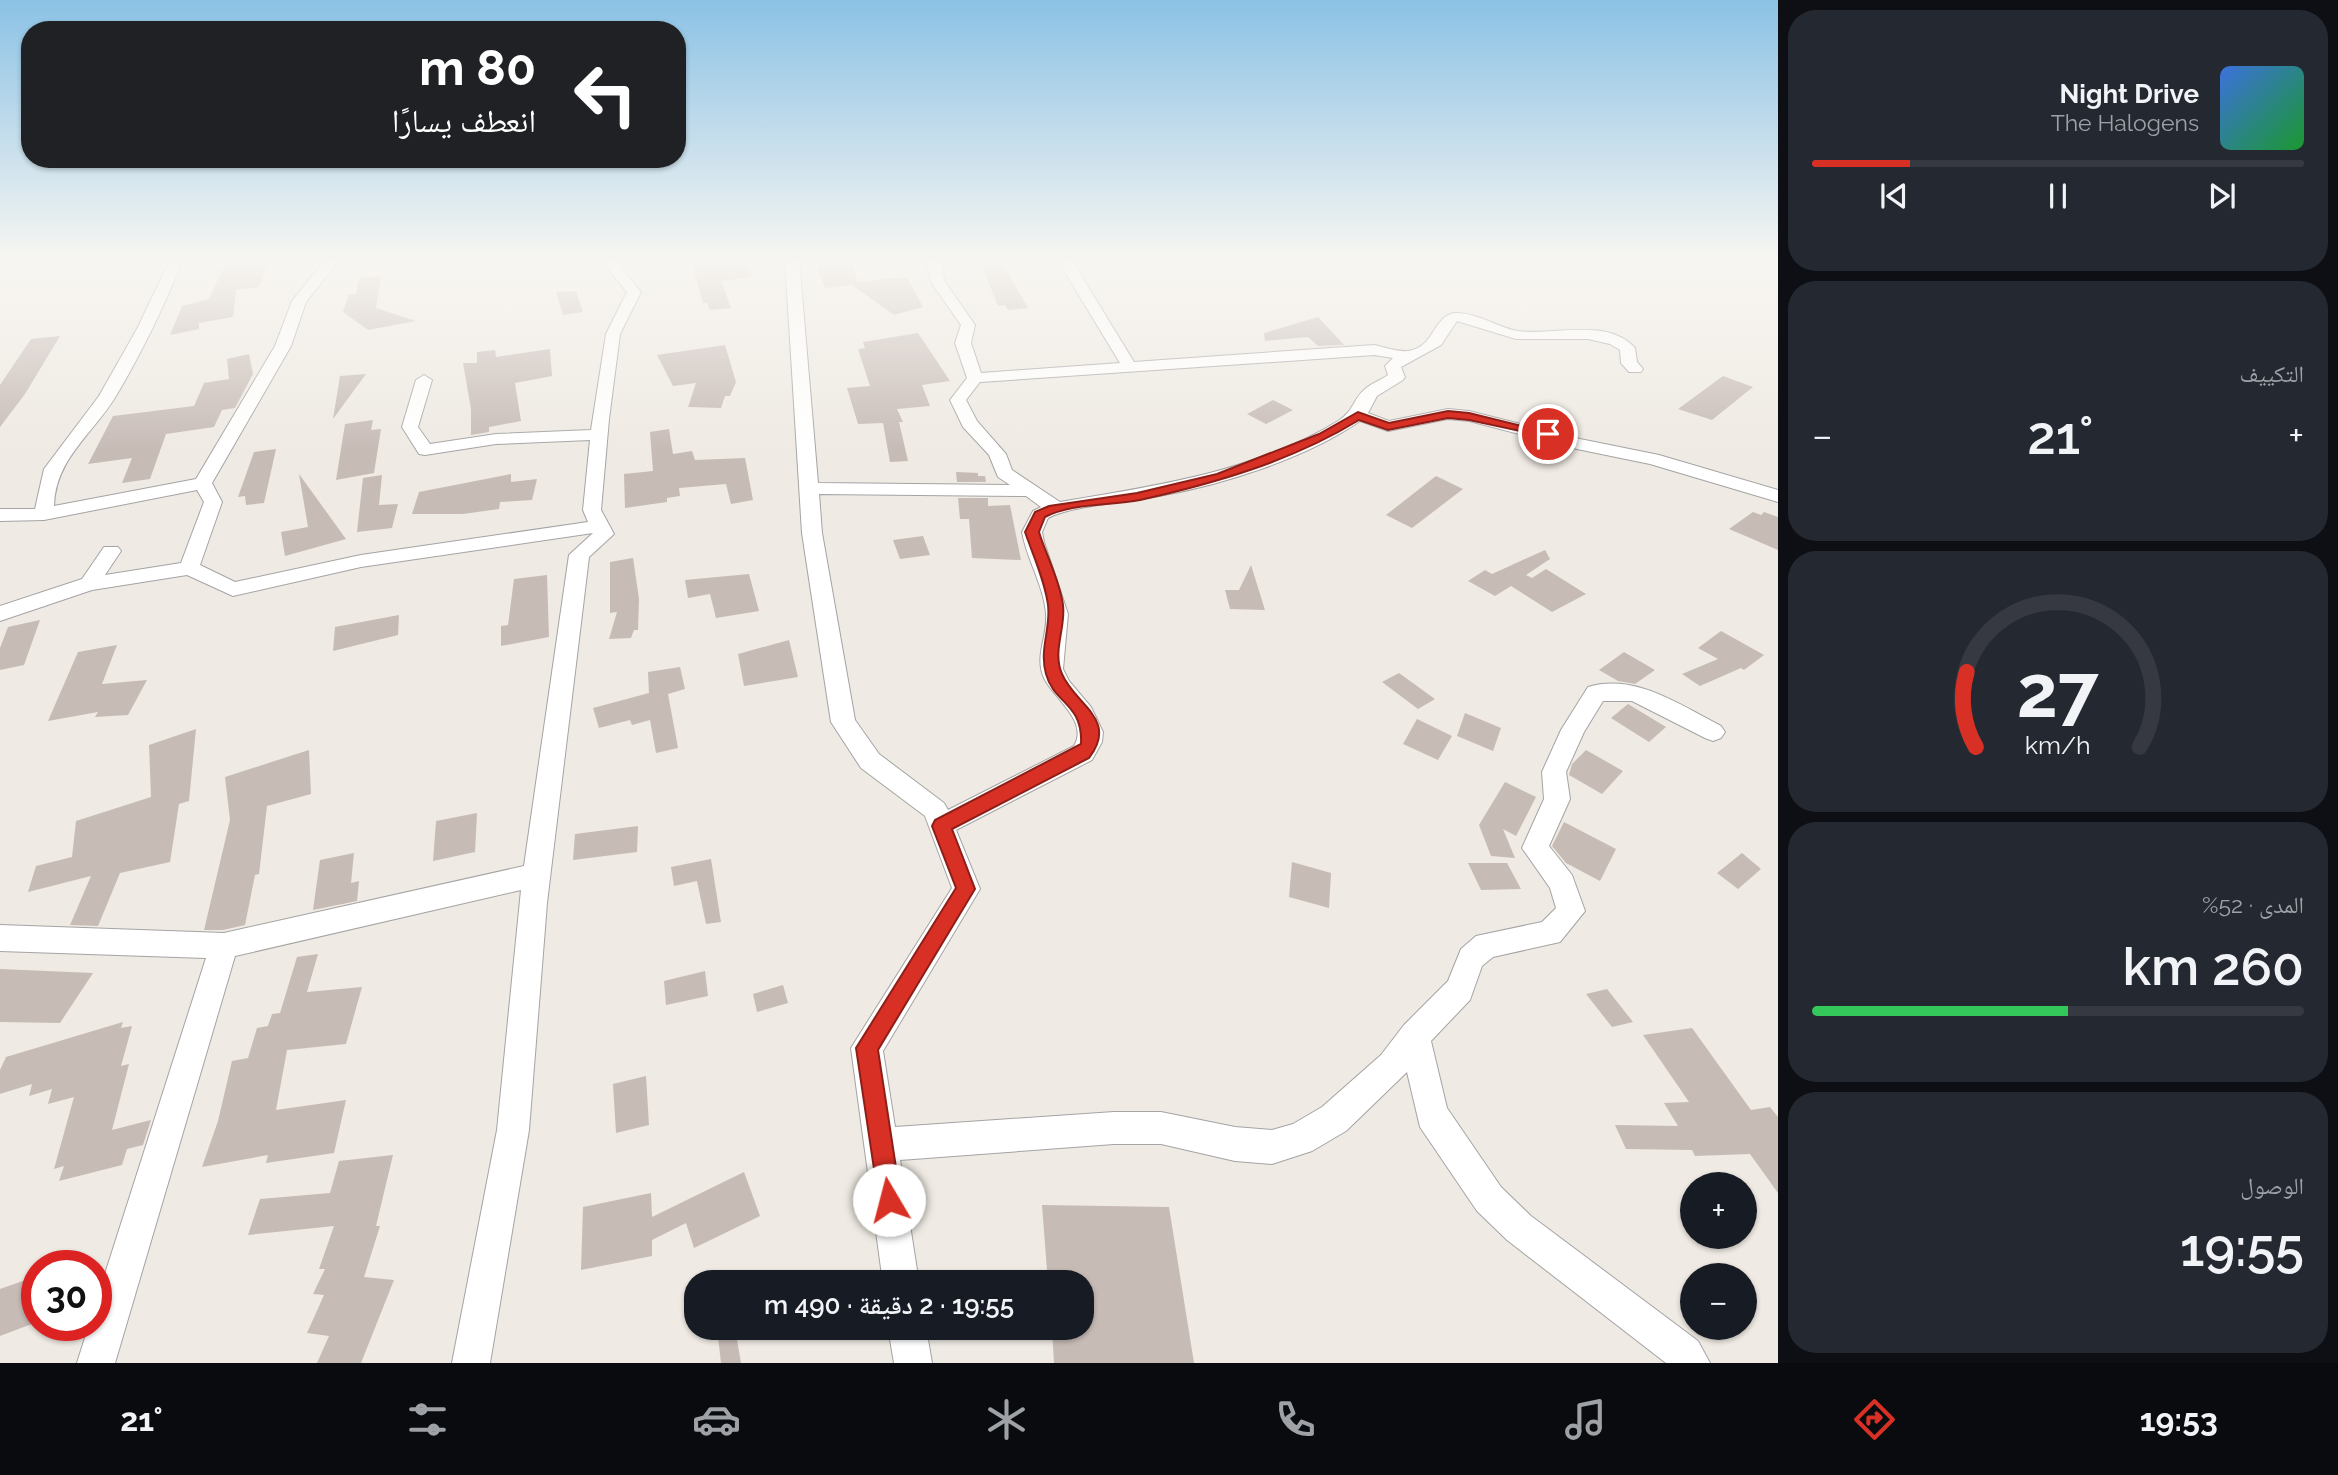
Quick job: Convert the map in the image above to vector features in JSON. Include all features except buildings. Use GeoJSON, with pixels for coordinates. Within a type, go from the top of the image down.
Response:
{"type":"FeatureCollection","features":[{"type":"Feature","properties":{"kind":"street"},"geometry":{"type":"LineString","coordinates":[[44,514],[43,488],[66,445],[96,412],[149,323]]}},
{"type":"Feature","properties":{"kind":"street"},"geometry":{"type":"LineString","coordinates":[[0,515],[44,514],[203,483],[283,346],[291,323]]}},
{"type":"Feature","properties":{"kind":"street"},"geometry":{"type":"LineString","coordinates":[[471,1363],[513,1129],[537,875],[579,555],[604,534],[592,510],[613,334],[619,323]]}},
{"type":"Feature","properties":{"kind":"street"},"geometry":{"type":"LineString","coordinates":[[799,323],[812,533],[843,722],[870,761],[935,810],[966,889],[867,1048],[899,1270]]}},
{"type":"Feature","properties":{"kind":"street"},"geometry":{"type":"LineString","coordinates":[[966,323],[963,343],[975,377]]}},
{"type":"Feature","properties":{"kind":"street"},"geometry":{"type":"LineString","coordinates":[[1103,323],[1129,366]]}},
{"type":"Feature","properties":{"kind":"street"},"geometry":{"type":"LineString","coordinates":[[941,826],[1083,754],[1089,746],[1090,723],[1054,676],[1050,645],[1056,626],[1055,602],[1033,544],[1032,532],[1040,515],[1057,509],[1137,497],[1221,476],[1324,436],[1358,415],[1370,393],[1397,377],[1394,366],[1407,356],[1437,341],[1446,323]]}},
{"type":"Feature","properties":{"kind":"street"},"geometry":{"type":"LineString","coordinates":[[1475,323],[1513,334],[1573,335],[1608,339],[1627,348],[1629,363],[1635,369]]}},
{"type":"Feature","properties":{"kind":"street"},"geometry":{"type":"LineString","coordinates":[[1057,509],[1004,473],[997,454],[963,413],[958,400],[975,377],[1374,350],[1407,356]]}},
{"type":"Feature","properties":{"kind":"street"},"geometry":{"type":"LineString","coordinates":[[424,380],[410,427],[425,450],[496,439],[599,435]]}},
{"type":"Feature","properties":{"kind":"street"},"geometry":{"type":"LineString","coordinates":[[1358,415],[1388,426],[1448,414],[1469,416],[1525,428],[1577,444],[1653,459],[1778,496]]}},
{"type":"Feature","properties":{"kind":"street"},"geometry":{"type":"LineString","coordinates":[[189,568],[213,502],[203,483]]}},
{"type":"Feature","properties":{"kind":"street"},"geometry":{"type":"LineString","coordinates":[[810,488],[1031,491]]}},
{"type":"Feature","properties":{"kind":"street"},"geometry":{"type":"LineString","coordinates":[[0,614],[89,584],[189,568],[233,589],[361,561],[600,526]]}},
{"type":"Feature","properties":{"kind":"street"},"geometry":{"type":"LineString","coordinates":[[89,584],[111,551]]}},
{"type":"Feature","properties":{"kind":"street"},"geometry":{"type":"LineString","coordinates":[[881,1145],[1067,1129],[1161,1128],[1235,1144],[1272,1147],[1300,1139],[1334,1119],[1392,1066],[1415,1036],[1459,990],[1471,958],[1486,945],[1550,933],[1571,911],[1562,883],[1535,848],[1557,799],[1554,772],[1573,730],[1596,693],[1635,693],[1713,732]]}},
{"type":"Feature","properties":{"kind":"street"},"geometry":{"type":"LineString","coordinates":[[0,938],[224,946],[537,875]]}},
{"type":"Feature","properties":{"kind":"street"},"geometry":{"type":"LineString","coordinates":[[96,1363],[224,946]]}},
{"type":"Feature","properties":{"kind":"street"},"geometry":{"type":"LineString","coordinates":[[1415,1036],[1432,1115],[1489,1199],[1519,1228],[1685,1354],[1691,1363]]}},
{"type":"Feature","properties":{"kind":"street"},"geometry":{"type":"LineString","coordinates":[[909,1340],[912,1363]]}},
{"type":"Feature","properties":{"kind":"route"},"geometry":{"type":"LineString","coordinates":[[889,1200],[867,1048],[966,889],[941,826],[1083,754],[1089,746],[1092,734],[1084,713],[1054,676],[1050,645],[1056,626],[1055,602],[1033,544],[1032,532],[1040,515],[1049,510],[1137,497],[1221,476],[1324,436],[1358,415],[1388,426],[1448,414],[1469,416],[1548,434]]}}]}
